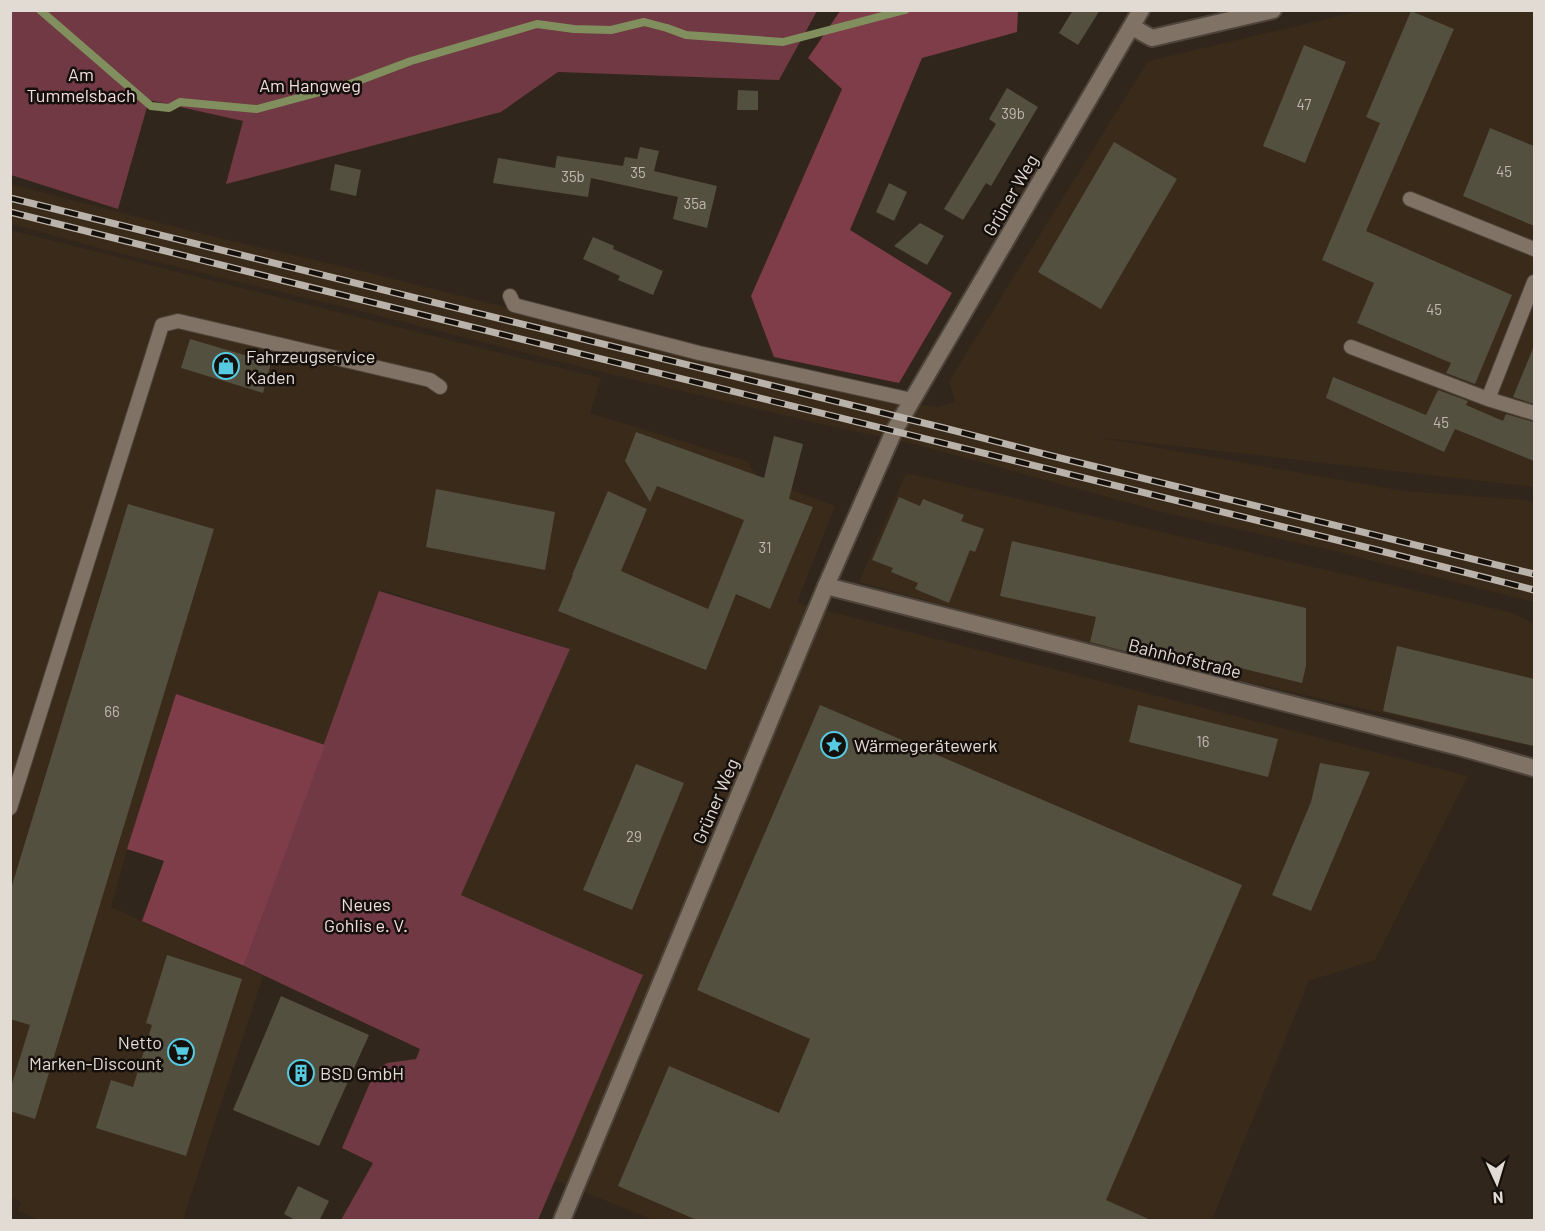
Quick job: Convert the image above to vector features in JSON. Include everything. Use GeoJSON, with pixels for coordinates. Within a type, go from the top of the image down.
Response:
{"type":"FeatureCollection","features":[{"type":"Feature","properties":{"kind":"street","name":"Grüner Weg"},"geometry":{"type":"LineString","coordinates":[[562,1221],[826,586],[894,431],[1141,10]]}},
{"type":"Feature","properties":{"kind":"street"},"geometry":{"type":"LineString","coordinates":[[1132,27],[1152,38],[1273,10]]}},
{"type":"Feature","properties":{"kind":"street","name":"Bahnhofstraße"},"geometry":{"type":"LineString","coordinates":[[826,586],[1534,768]]}},
{"type":"Feature","properties":{"kind":"lane"},"geometry":{"type":"LineString","coordinates":[[1410,198],[1534,249]]}},
{"type":"Feature","properties":{"kind":"lane"},"geometry":{"type":"LineString","coordinates":[[1488,399],[1534,282]]}},
{"type":"Feature","properties":{"kind":"lane"},"geometry":{"type":"LineString","coordinates":[[510,296],[514,305],[699,353],[912,400]]}},
{"type":"Feature","properties":{"kind":"lane"},"geometry":{"type":"LineString","coordinates":[[10,808],[162,325],[178,321],[430,380],[440,387]]}},
{"type":"Feature","properties":{"kind":"lane"},"geometry":{"type":"LineString","coordinates":[[1351,347],[1534,414]]}},
{"type":"Feature","properties":{"kind":"shaded area"},"geometry":{"type":"Polygon","coordinates":[[[840,11],[1018,11],[1017,32],[922,58],[850,230],[952,293],[899,383],[774,357],[751,296],[842,89],[808,58],[840,11]]]}},
{"type":"Feature","properties":{"kind":"shaded area"},"geometry":{"type":"Polygon","coordinates":[[[1360,11],[1534,11],[1534,487],[1097,437],[1404,491],[1525,500],[1534,503],[1534,602],[1326,549],[1166,513],[914,444],[597,371],[111,251],[11,224],[10,184],[834,390],[936,407],[955,402],[949,381],[1148,61],[1360,11]]]}},
{"type":"Feature","properties":{"kind":"shaded area"},"geometry":{"type":"Polygon","coordinates":[[[10,230],[601,378],[590,413],[747,461],[757,477],[835,506],[797,603],[1468,776],[1375,960],[1309,981],[1212,1220],[654,1220],[554,1180],[643,976],[461,895],[570,649],[382,590],[325,745],[176,694],[127,849],[111,907],[263,976],[183,1220],[39,1220],[18,1211],[21,1202],[10,1197],[10,230]]]}},
{"type":"Feature","properties":{"kind":"shaded area"},"geometry":{"type":"Polygon","coordinates":[[[906,473],[1513,613],[1534,624],[1534,747],[1127,655],[859,582],[906,473]]]}},
{"type":"Feature","properties":{"kind":"shaded area"},"geometry":{"type":"Polygon","coordinates":[[[176,694],[325,745],[244,966],[142,921],[164,861],[127,849],[176,694]]]}},
{"type":"Feature","properties":{"kind":"green space","name":"Am Hangweg"},"geometry":{"type":"Polygon","coordinates":[[[10,11],[817,11],[779,80],[558,72],[501,112],[226,184],[243,121],[149,100],[118,209],[11,175],[10,11]]]}},
{"type":"Feature","properties":{"kind":"green space","name":"Neues Gohlis e. V."},"geometry":{"type":"Polygon","coordinates":[[[379,591],[570,649],[461,895],[643,975],[538,1220],[341,1220],[373,1163],[342,1148],[375,1071],[387,1063],[416,1059],[420,1049],[244,966],[379,591]]]}},
{"type":"Feature","properties":{"kind":"building"},"geometry":{"type":"Polygon","coordinates":[[[1073,10],[1100,10],[1078,45],[1059,33],[1073,10]]]}},
{"type":"Feature","properties":{"kind":"building"},"geometry":{"type":"Polygon","coordinates":[[[1411,11],[1454,29],[1366,231],[1512,295],[1475,384],[1446,373],[1451,363],[1357,323],[1374,283],[1322,260],[1380,123],[1366,117],[1411,11]]]}},
{"type":"Feature","properties":{"kind":"building"},"geometry":{"type":"Polygon","coordinates":[[[1304,45],[1346,62],[1305,163],[1263,146],[1304,45]]]}},
{"type":"Feature","properties":{"kind":"building"},"geometry":{"type":"Polygon","coordinates":[[[1007,88],[1038,107],[991,186],[986,183],[963,220],[944,209],[996,124],[989,119],[1007,88]]]}},
{"type":"Feature","properties":{"kind":"building"},"geometry":{"type":"Polygon","coordinates":[[[738,90],[758,91],[758,110],[737,110],[738,90]]]}},
{"type":"Feature","properties":{"kind":"building"},"geometry":{"type":"Polygon","coordinates":[[[1490,128],[1534,146],[1534,226],[1463,196],[1490,128]]]}},
{"type":"Feature","properties":{"kind":"building"},"geometry":{"type":"Polygon","coordinates":[[[1114,142],[1177,179],[1101,309],[1038,272],[1114,142]]]}},
{"type":"Feature","properties":{"kind":"building"},"geometry":{"type":"Polygon","coordinates":[[[640,147],[659,151],[654,171],[717,186],[707,228],[673,219],[678,197],[591,178],[588,197],[493,183],[498,158],[555,168],[557,156],[623,166],[625,157],[637,159],[640,147]]]}},
{"type":"Feature","properties":{"kind":"building"},"geometry":{"type":"Polygon","coordinates":[[[335,164],[361,170],[356,196],[330,190],[335,164]]]}},
{"type":"Feature","properties":{"kind":"building"},"geometry":{"type":"Polygon","coordinates":[[[889,183],[907,192],[894,221],[876,212],[889,183]]]}},
{"type":"Feature","properties":{"kind":"building"},"geometry":{"type":"Polygon","coordinates":[[[920,223],[944,236],[927,265],[894,246],[920,223]]]}},
{"type":"Feature","properties":{"kind":"building"},"geometry":{"type":"Polygon","coordinates":[[[593,237],[614,246],[613,249],[663,271],[653,295],[618,280],[620,276],[583,259],[593,237]]]}},
{"type":"Feature","properties":{"kind":"building","name":"Fahrzeugservice Kaden"},"geometry":{"type":"Polygon","coordinates":[[[190,339],[271,363],[263,393],[181,368],[190,339]]]}},
{"type":"Feature","properties":{"kind":"building"},"geometry":{"type":"Polygon","coordinates":[[[1534,346],[1534,404],[1513,397],[1534,346]]]}},
{"type":"Feature","properties":{"kind":"building"},"geometry":{"type":"Polygon","coordinates":[[[1333,377],[1426,415],[1438,390],[1468,401],[1466,405],[1503,421],[1506,414],[1534,422],[1534,461],[1455,429],[1444,452],[1326,398],[1333,377]]]}},
{"type":"Feature","properties":{"kind":"building"},"geometry":{"type":"Polygon","coordinates":[[[636,432],[764,478],[774,436],[803,444],[789,499],[813,507],[770,609],[736,594],[706,670],[558,611],[608,491],[647,509],[621,571],[708,609],[744,520],[657,486],[650,502],[625,461],[636,432]]]}},
{"type":"Feature","properties":{"kind":"building"},"geometry":{"type":"Polygon","coordinates":[[[436,489],[555,512],[545,570],[426,547],[436,489]]]}},
{"type":"Feature","properties":{"kind":"building"},"geometry":{"type":"Polygon","coordinates":[[[899,497],[920,506],[923,499],[964,515],[961,521],[984,529],[975,552],[970,550],[949,603],[915,589],[918,583],[891,572],[893,568],[872,560],[899,497]]]}},
{"type":"Feature","properties":{"kind":"building"},"geometry":{"type":"Polygon","coordinates":[[[128,504],[214,529],[35,1119],[10,1111],[10,1090],[30,1025],[10,1019],[10,892],[128,504]]]}},
{"type":"Feature","properties":{"kind":"building"},"geometry":{"type":"Polygon","coordinates":[[[1012,541],[1306,608],[1306,666],[1302,683],[1131,641],[1128,652],[1090,642],[1096,617],[1000,596],[1012,541]]]}},
{"type":"Feature","properties":{"kind":"building"},"geometry":{"type":"Polygon","coordinates":[[[1397,646],[1534,679],[1534,746],[1383,711],[1397,646]]]}},
{"type":"Feature","properties":{"kind":"building"},"geometry":{"type":"Polygon","coordinates":[[[820,705],[1242,885],[1106,1200],[1153,1221],[699,1221],[618,1186],[669,1066],[779,1113],[810,1039],[697,990],[820,705]]]}},
{"type":"Feature","properties":{"kind":"building"},"geometry":{"type":"Polygon","coordinates":[[[1138,705],[1278,739],[1268,777],[1129,742],[1138,705]]]}},
{"type":"Feature","properties":{"kind":"building"},"geometry":{"type":"Polygon","coordinates":[[[1320,763],[1370,772],[1311,911],[1272,895],[1311,802],[1320,763]]]}},
{"type":"Feature","properties":{"kind":"building"},"geometry":{"type":"Polygon","coordinates":[[[636,764],[684,783],[632,910],[583,890],[636,764]]]}},
{"type":"Feature","properties":{"kind":"building","name":"Netto Marken-Discount"},"geometry":{"type":"Polygon","coordinates":[[[167,955],[242,979],[186,1156],[96,1128],[111,1080],[133,1087],[152,1025],[146,1023],[167,955]]]}},
{"type":"Feature","properties":{"kind":"building","name":"BSD GmbH"},"geometry":{"type":"Polygon","coordinates":[[[281,996],[369,1035],[319,1146],[233,1110],[281,996]]]}},
{"type":"Feature","properties":{"kind":"building"},"geometry":{"type":"Polygon","coordinates":[[[298,1186],[329,1201],[319,1221],[297,1221],[284,1214],[298,1186]]]}},
{"type":"Feature","properties":{"kind":"waterway"},"geometry":{"type":"LineString","coordinates":[[40,10],[151,106],[169,108],[180,102],[257,109],[350,84],[411,61],[537,24],[574,29],[611,30],[644,22],[686,35],[783,42],[905,10]]}},
{"type":"Feature","properties":{"kind":"railway"},"geometry":{"type":"LineString","coordinates":[[10,198],[1534,574]]}},
{"type":"Feature","properties":{"kind":"railway"},"geometry":{"type":"LineString","coordinates":[[10,212],[1534,590]]}},
{"type":"Feature","properties":{"kind":"place","name":"Fahrzeugservice Kaden"},"geometry":{"type":"Point","coordinates":[226,366]}},
{"type":"Feature","properties":{"kind":"place","name":"Wärmegerätewerk"},"geometry":{"type":"Point","coordinates":[834,745]}},
{"type":"Feature","properties":{"kind":"place","name":"Netto Marken-Discount"},"geometry":{"type":"Point","coordinates":[181,1052]}},
{"type":"Feature","properties":{"kind":"place","name":"BSD GmbH"},"geometry":{"type":"Point","coordinates":[301,1073]}},
{"type":"Feature","properties":{"kind":"park label","name":"Am Tummelsbach"},"geometry":{"type":"Point","coordinates":[81,84]}}]}
